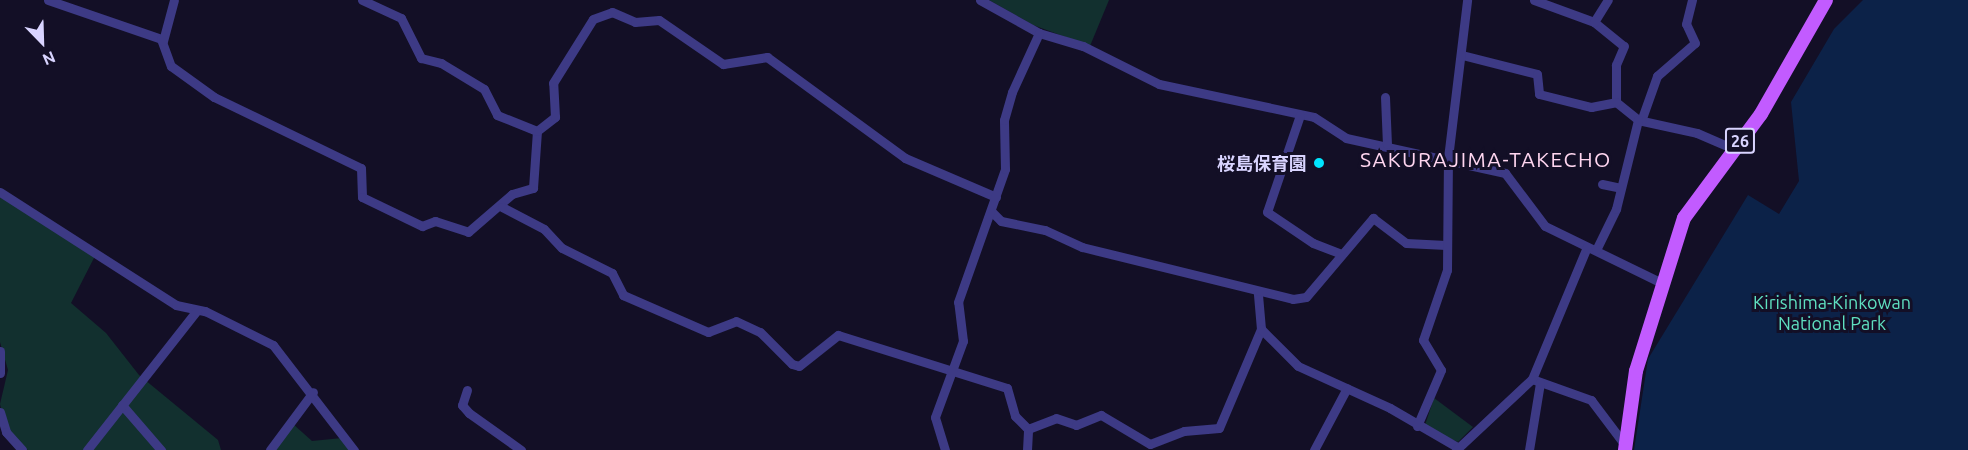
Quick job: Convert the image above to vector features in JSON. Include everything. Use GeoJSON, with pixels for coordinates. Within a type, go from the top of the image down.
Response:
{"type":"FeatureCollection","features":[{"type":"Feature","properties":{"kind":"main road","name":"26"},"geometry":{"type":"LineString","coordinates":[[1625,448],[1636,371],[1688,211],[1773,95],[1826,0]]}},
{"type":"Feature","properties":{"kind":"street"},"geometry":{"type":"LineString","coordinates":[[48,0],[163,42]]}},
{"type":"Feature","properties":{"kind":"street"},"geometry":{"type":"LineString","coordinates":[[174,0],[163,42],[171,66],[214,97],[361,168],[362,197],[390,214],[422,226],[435,221],[460,233],[502,207],[512,194],[532,188],[537,131],[555,117],[553,83],[593,20],[612,12],[635,22],[659,20],[723,64],[768,57],[904,158],[996,197]]}},
{"type":"Feature","properties":{"kind":"street"},"geometry":{"type":"LineString","coordinates":[[363,0],[401,18],[421,58],[441,63],[484,89],[497,116],[537,131]]}},
{"type":"Feature","properties":{"kind":"street"},"geometry":{"type":"LineString","coordinates":[[980,0],[1039,33],[1083,46],[1159,84],[1314,117],[1346,138],[1386,144],[1505,173],[1545,226],[1664,285]]}},
{"type":"Feature","properties":{"kind":"street"},"geometry":{"type":"LineString","coordinates":[[1417,426],[1441,370],[1423,340],[1447,270],[1448,158],[1467,0]]}},
{"type":"Feature","properties":{"kind":"street"},"geometry":{"type":"LineString","coordinates":[[1534,0],[1594,22],[1624,46],[1616,64],[1616,102]]}},
{"type":"Feature","properties":{"kind":"street"},"geometry":{"type":"LineString","coordinates":[[1594,22],[1608,0]]}},
{"type":"Feature","properties":{"kind":"street"},"geometry":{"type":"LineString","coordinates":[[1529,450],[1536,381],[1592,248],[1607,237],[1639,120],[1657,76],[1695,43],[1686,24],[1692,0]]}},
{"type":"Feature","properties":{"kind":"street"},"geometry":{"type":"LineString","coordinates":[[945,450],[935,417],[963,341],[958,302],[996,197],[1007,154],[1004,120],[1039,33]]}},
{"type":"Feature","properties":{"kind":"street"},"geometry":{"type":"LineString","coordinates":[[1462,55],[1537,74],[1539,94],[1591,107],[1616,102],[1639,120],[1697,133],[1734,149]]}},
{"type":"Feature","properties":{"kind":"street"},"geometry":{"type":"LineString","coordinates":[[1385,97],[1386,144]]}},
{"type":"Feature","properties":{"kind":"street"},"geometry":{"type":"LineString","coordinates":[[1300,115],[1267,212],[1313,243],[1342,254]]}},
{"type":"Feature","properties":{"kind":"street"},"geometry":{"type":"LineString","coordinates":[[1602,184],[1621,188]]}},
{"type":"Feature","properties":{"kind":"street"},"geometry":{"type":"LineString","coordinates":[[0,192],[176,305],[197,310],[273,345],[313,392],[354,450]]}},
{"type":"Feature","properties":{"kind":"street"},"geometry":{"type":"LineString","coordinates":[[502,207],[544,229],[562,248],[612,273],[623,295],[708,332],[736,321],[760,332],[792,364],[799,366],[838,335],[1007,388],[1015,416],[1028,429],[1027,450]]}},
{"type":"Feature","properties":{"kind":"street"},"geometry":{"type":"LineString","coordinates":[[991,212],[1001,221],[1045,230],[1082,247],[1151,260],[1258,292],[1300,300],[1373,218],[1406,243],[1446,245]]}},
{"type":"Feature","properties":{"kind":"street"},"geometry":{"type":"LineString","coordinates":[[1028,429],[1056,418],[1076,425],[1101,415],[1150,444],[1184,431],[1212,432],[1236,394],[1261,329],[1258,292]]}},
{"type":"Feature","properties":{"kind":"street"},"geometry":{"type":"LineString","coordinates":[[87,450],[197,310]]}},
{"type":"Feature","properties":{"kind":"street"},"geometry":{"type":"LineString","coordinates":[[1261,329],[1298,366],[1347,388],[1457,448],[1536,381]]}},
{"type":"Feature","properties":{"kind":"street"},"geometry":{"type":"LineString","coordinates":[[0,351],[0,372]]}},
{"type":"Feature","properties":{"kind":"street"},"geometry":{"type":"LineString","coordinates":[[1536,381],[1591,400],[1625,448]]}},
{"type":"Feature","properties":{"kind":"street"},"geometry":{"type":"LineString","coordinates":[[1314,450],[1347,388]]}},
{"type":"Feature","properties":{"kind":"street"},"geometry":{"type":"LineString","coordinates":[[468,390],[462,405],[521,450]]}},
{"type":"Feature","properties":{"kind":"street"},"geometry":{"type":"LineString","coordinates":[[270,450],[313,392]]}},
{"type":"Feature","properties":{"kind":"street"},"geometry":{"type":"LineString","coordinates":[[122,405],[161,450]]}},
{"type":"Feature","properties":{"kind":"street"},"geometry":{"type":"LineString","coordinates":[[0,412],[6,432],[22,450]]}},
{"type":"Feature","properties":{"kind":"green space"},"geometry":{"type":"Polygon","coordinates":[[[989,0],[1109,0],[1090,46],[1033,25],[989,0]]]}},
{"type":"Feature","properties":{"kind":"green space"},"geometry":{"type":"Polygon","coordinates":[[[0,191],[95,256],[71,303],[106,333],[139,375],[218,440],[221,450],[28,450],[20,446],[5,425],[0,404],[8,370],[0,342],[0,191]]]}},
{"type":"Feature","properties":{"kind":"green space"},"geometry":{"type":"Polygon","coordinates":[[[1434,398],[1473,427],[1458,442],[1424,428],[1434,398]]]}},
{"type":"Feature","properties":{"kind":"green space"},"geometry":{"type":"Polygon","coordinates":[[[293,424],[312,441],[342,438],[349,450],[270,450],[293,424]]]}},
{"type":"Feature","properties":{"kind":"water","name":"Kirishima-Kinkowan National Park"},"geometry":{"type":"Polygon","coordinates":[[[1863,0],[1968,0],[1968,450],[1634,450],[1648,359],[1748,195],[1779,214],[1799,181],[1791,102],[1834,29],[1863,0]]]}},
{"type":"Feature","properties":{"kind":"place","name":"桜島保育園"},"geometry":{"type":"Point","coordinates":[1319,163]}},
{"type":"Feature","properties":{"kind":"district","name":"SAKURAJIMA-TAKECHO"},"geometry":{"type":"Point","coordinates":[1486,159]}}]}
